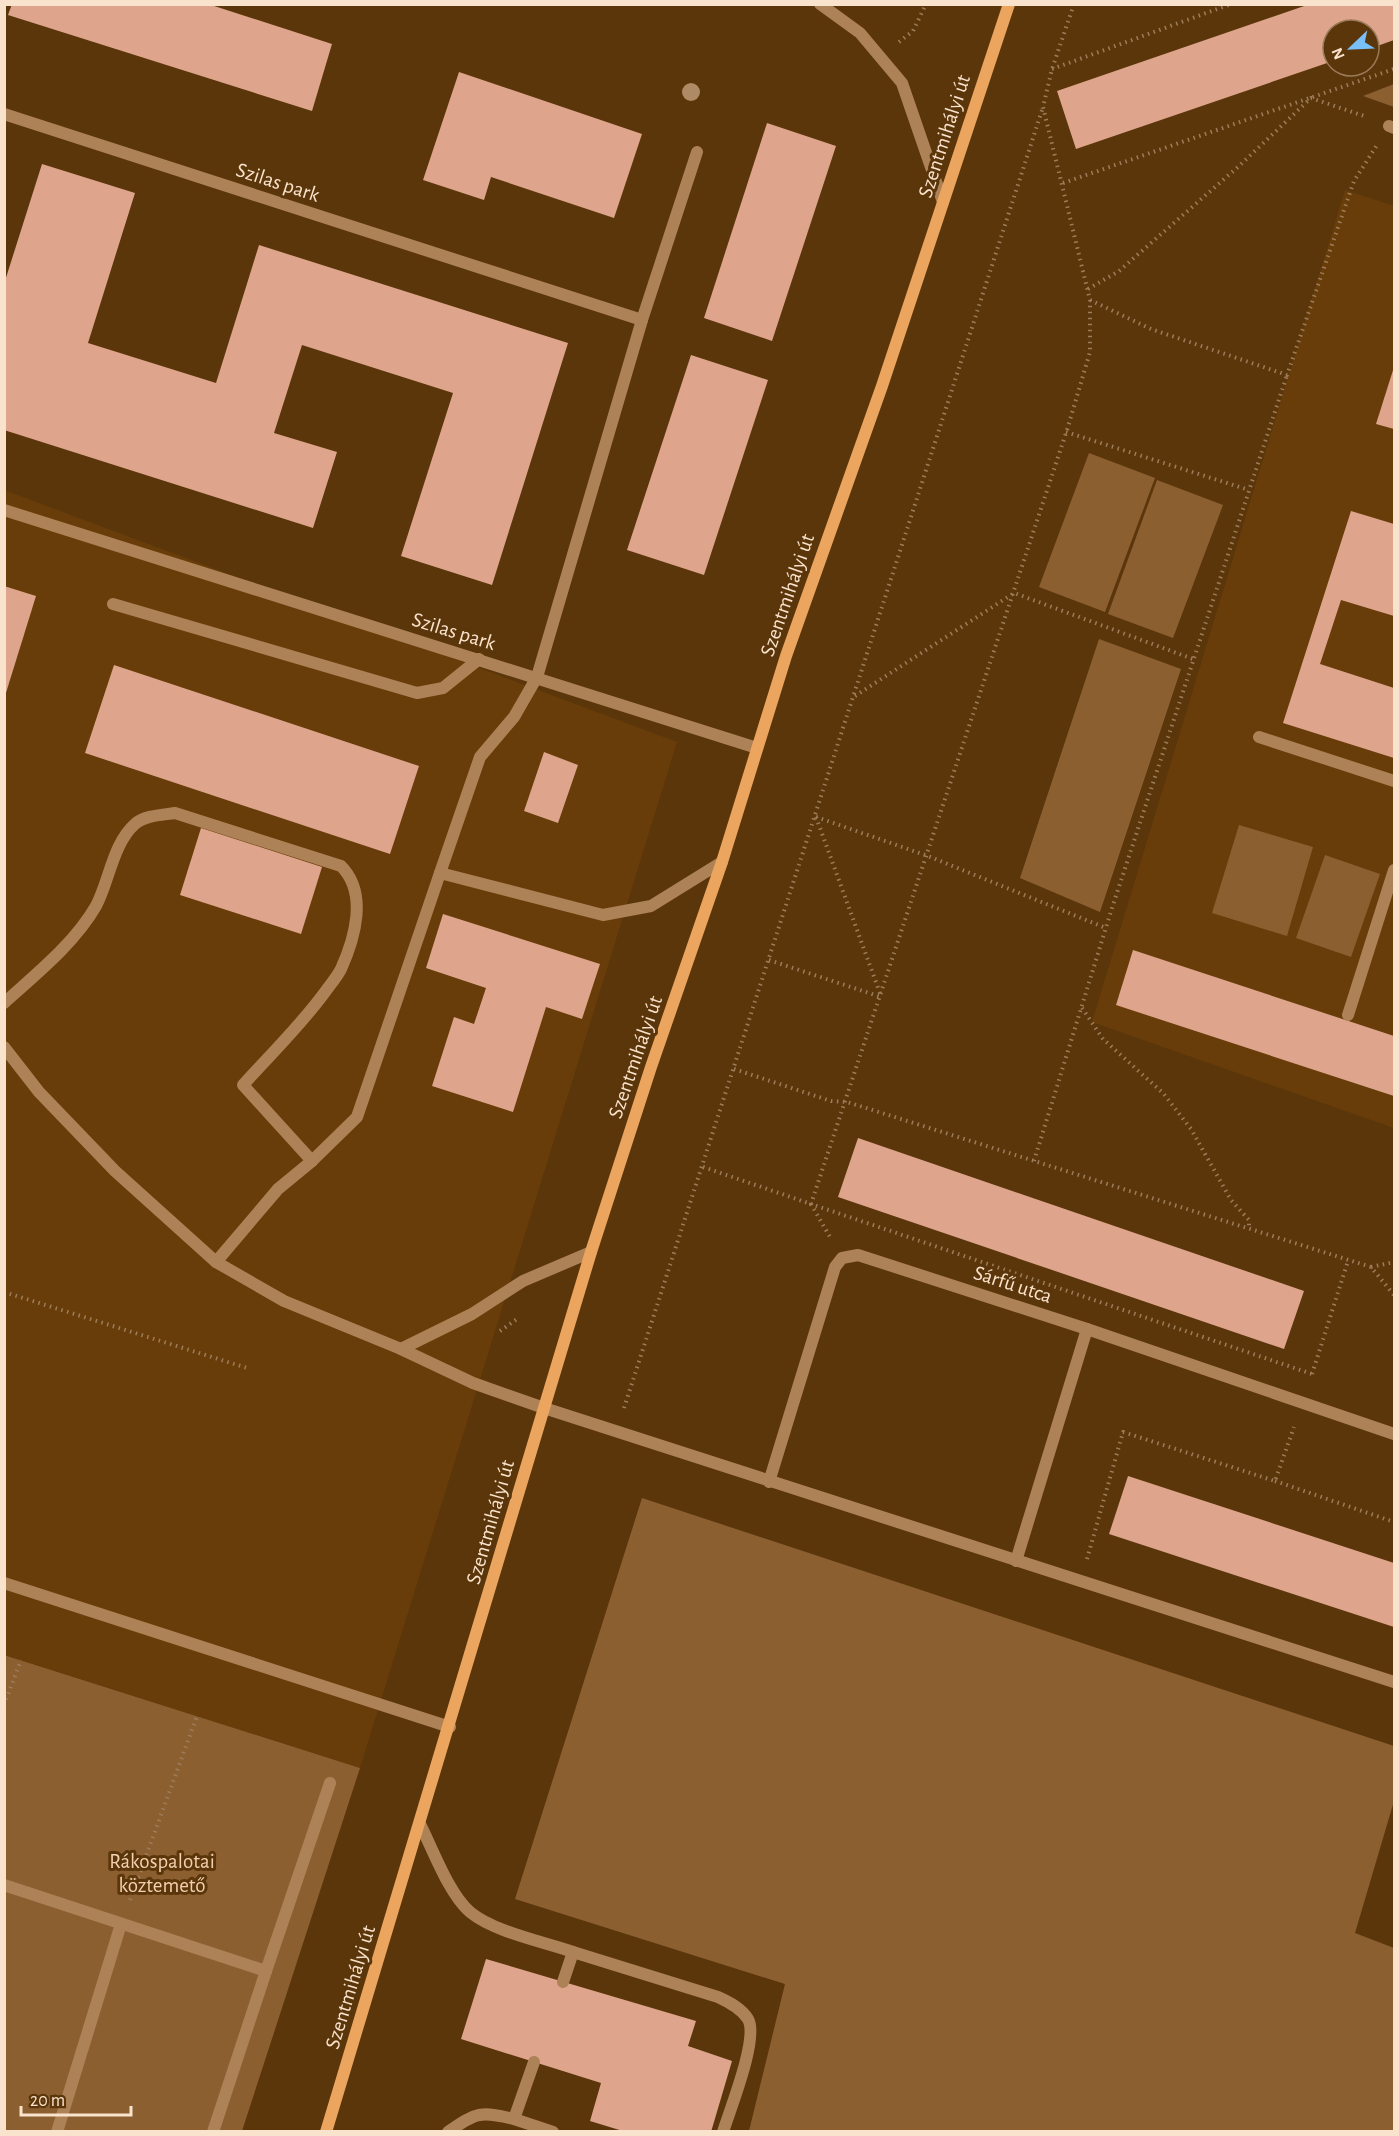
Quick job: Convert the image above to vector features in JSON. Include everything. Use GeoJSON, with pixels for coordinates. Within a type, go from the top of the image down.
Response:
{"type":"FeatureCollection","features":[{"type":"Feature","properties":{"kind":"main road","name":"Szentmihályi út"},"geometry":{"type":"LineString","coordinates":[[330,2128],[591,1252],[722,862],[786,656],[882,386],[1009,4]]}},
{"type":"Feature","properties":{"kind":"street"},"geometry":{"type":"LineString","coordinates":[[820,4],[860,33],[881,55],[902,83],[943,202]]}},
{"type":"Feature","properties":{"kind":"street","name":"Szilas park"},"geometry":{"type":"LineString","coordinates":[[4,114],[642,320]]}},
{"type":"Feature","properties":{"kind":"street"},"geometry":{"type":"LineString","coordinates":[[216,1262],[278,1189],[312,1161],[357,1117],[480,757],[514,717],[537,677],[642,320],[697,152]]}},
{"type":"Feature","properties":{"kind":"street","name":"Szilas park"},"geometry":{"type":"LineString","coordinates":[[4,510],[757,748]]}},
{"type":"Feature","properties":{"kind":"street"},"geometry":{"type":"LineString","coordinates":[[113,604],[417,693],[443,688],[479,659]]}},
{"type":"Feature","properties":{"kind":"street"},"geometry":{"type":"LineString","coordinates":[[1259,737],[1395,781]]}},
{"type":"Feature","properties":{"kind":"street"},"geometry":{"type":"LineString","coordinates":[[4,1003],[56,954],[96,905],[123,840],[136,823],[152,816],[175,813],[341,866],[351,876],[357,895],[357,916],[340,970],[312,1009],[243,1085],[312,1161]]}},
{"type":"Feature","properties":{"kind":"street"},"geometry":{"type":"LineString","coordinates":[[440,873],[603,915],[651,906],[722,862]]}},
{"type":"Feature","properties":{"kind":"street"},"geometry":{"type":"LineString","coordinates":[[1348,1015],[1395,870]]}},
{"type":"Feature","properties":{"kind":"street"},"geometry":{"type":"LineString","coordinates":[[4,1047],[39,1092],[115,1171],[216,1262],[284,1301],[401,1349],[473,1383],[544,1408],[1395,1682]]}},
{"type":"Feature","properties":{"kind":"street"},"geometry":{"type":"LineString","coordinates":[[401,1349],[472,1314],[523,1281],[591,1252]]}},
{"type":"Feature","properties":{"kind":"street","name":"Sárfű utca"},"geometry":{"type":"LineString","coordinates":[[842,1258],[858,1255],[1087,1329],[1395,1434]]}},
{"type":"Feature","properties":{"kind":"street"},"geometry":{"type":"LineString","coordinates":[[769,1482],[835,1267],[842,1258]]}},
{"type":"Feature","properties":{"kind":"street"},"geometry":{"type":"LineString","coordinates":[[1016,1561],[1087,1329]]}},
{"type":"Feature","properties":{"kind":"street"},"geometry":{"type":"LineString","coordinates":[[4,1583],[450,1726]]}},
{"type":"Feature","properties":{"kind":"street"},"geometry":{"type":"LineString","coordinates":[[213,2132],[330,1783]]}},
{"type":"Feature","properties":{"kind":"street"},"geometry":{"type":"LineString","coordinates":[[420,1824],[456,1894],[469,1912],[486,1922],[573,1952],[718,1996],[735,2006],[749,2020],[751,2038],[723,2132]]}},
{"type":"Feature","properties":{"kind":"street"},"geometry":{"type":"LineString","coordinates":[[4,1885],[266,1971]]}},
{"type":"Feature","properties":{"kind":"street"},"geometry":{"type":"LineString","coordinates":[[57,2132],[121,1924]]}},
{"type":"Feature","properties":{"kind":"street"},"geometry":{"type":"LineString","coordinates":[[563,1982],[573,1952]]}},
{"type":"Feature","properties":{"kind":"street"},"geometry":{"type":"LineString","coordinates":[[514,2119],[534,2062]]}},
{"type":"Feature","properties":{"kind":"street"},"geometry":{"type":"LineString","coordinates":[[448,2132],[464,2120],[485,2112],[553,2132]]}},
{"type":"Feature","properties":{"kind":"path"},"geometry":{"type":"LineString","coordinates":[[881,55],[913,31],[926,4]]}},
{"type":"Feature","properties":{"kind":"path"},"geometry":{"type":"LineString","coordinates":[[616,1432],[816,817],[1074,4]]}},
{"type":"Feature","properties":{"kind":"path"},"geometry":{"type":"LineString","coordinates":[[1052,69],[1231,4]]}},
{"type":"Feature","properties":{"kind":"path"},"geometry":{"type":"LineString","coordinates":[[1063,183],[1395,69]]}},
{"type":"Feature","properties":{"kind":"path"},"geometry":{"type":"LineString","coordinates":[[1034,1161],[1193,659],[1354,181],[1392,127],[1311,98]]}},
{"type":"Feature","properties":{"kind":"path"},"geometry":{"type":"LineString","coordinates":[[1088,289],[1119,272],[1239,166],[1311,98]]}},
{"type":"Feature","properties":{"kind":"path"},"geometry":{"type":"LineString","coordinates":[[842,1258],[811,1204],[928,856],[1090,352],[1088,289],[1043,107]]}},
{"type":"Feature","properties":{"kind":"path"},"geometry":{"type":"LineString","coordinates":[[1090,300],[1151,329],[1287,375]]}},
{"type":"Feature","properties":{"kind":"path"},"geometry":{"type":"LineString","coordinates":[[1066,432],[1249,490]]}},
{"type":"Feature","properties":{"kind":"path"},"geometry":{"type":"LineString","coordinates":[[854,698],[1014,593]]}},
{"type":"Feature","properties":{"kind":"path"},"geometry":{"type":"LineString","coordinates":[[1014,593],[1193,659]]}},
{"type":"Feature","properties":{"kind":"path"},"geometry":{"type":"LineString","coordinates":[[816,817],[928,856],[1106,928]]}},
{"type":"Feature","properties":{"kind":"path"},"geometry":{"type":"LineString","coordinates":[[816,817],[881,997]]}},
{"type":"Feature","properties":{"kind":"path"},"geometry":{"type":"LineString","coordinates":[[769,960],[881,997]]}},
{"type":"Feature","properties":{"kind":"path"},"geometry":{"type":"LineString","coordinates":[[1082,1007],[1103,1039],[1163,1094],[1191,1129],[1231,1200],[1249,1220],[1249,1229]]}},
{"type":"Feature","properties":{"kind":"path"},"geometry":{"type":"LineString","coordinates":[[734,1069],[831,1101],[847,1102],[1348,1261],[1371,1267],[1395,1262]]}},
{"type":"Feature","properties":{"kind":"path"},"geometry":{"type":"LineString","coordinates":[[703,1167],[1312,1374]]}},
{"type":"Feature","properties":{"kind":"path"},"geometry":{"type":"LineString","coordinates":[[1275,1481],[1348,1261]]}},
{"type":"Feature","properties":{"kind":"path"},"geometry":{"type":"LineString","coordinates":[[1371,1267],[1395,1294]]}},
{"type":"Feature","properties":{"kind":"path"},"geometry":{"type":"LineString","coordinates":[[4,1292],[247,1368]]}},
{"type":"Feature","properties":{"kind":"path"},"geometry":{"type":"LineString","coordinates":[[500,1331],[518,1319]]}},
{"type":"Feature","properties":{"kind":"path"},"geometry":{"type":"LineString","coordinates":[[1080,1582],[1123,1432],[1395,1522]]}},
{"type":"Feature","properties":{"kind":"path"},"geometry":{"type":"LineString","coordinates":[[4,1705],[21,1660]]}},
{"type":"Feature","properties":{"kind":"path"},"geometry":{"type":"LineString","coordinates":[[121,1924],[197,1716]]}},
{"type":"Feature","properties":{"kind":"shaded area"},"geometry":{"type":"Polygon","coordinates":[[[1345,190],[1394,206],[1394,1128],[1092,1022],[1345,190]]]}},
{"type":"Feature","properties":{"kind":"shaded area"},"geometry":{"type":"Polygon","coordinates":[[[4,490],[677,742],[360,1768],[5,1655],[4,490]]]}},
{"type":"Feature","properties":{"kind":"green space"},"geometry":{"type":"Polygon","coordinates":[[[1394,84],[1394,107],[1363,96],[1394,84]]]}},
{"type":"Feature","properties":{"kind":"green space"},"geometry":{"type":"Polygon","coordinates":[[[1089,453],[1155,478],[1105,612],[1039,587],[1089,453]]]}},
{"type":"Feature","properties":{"kind":"green space"},"geometry":{"type":"Polygon","coordinates":[[[1157,480],[1223,505],[1173,638],[1108,614],[1157,480]]]}},
{"type":"Feature","properties":{"kind":"green space"},"geometry":{"type":"Polygon","coordinates":[[[1099,639],[1181,669],[1100,912],[1020,878],[1099,639]]]}},
{"type":"Feature","properties":{"kind":"green space"},"geometry":{"type":"Polygon","coordinates":[[[1239,825],[1313,847],[1287,936],[1212,913],[1239,825]]]}},
{"type":"Feature","properties":{"kind":"green space"},"geometry":{"type":"Polygon","coordinates":[[[1325,855],[1380,874],[1351,957],[1296,938],[1325,855]]]}},
{"type":"Feature","properties":{"kind":"green space"},"geometry":{"type":"Polygon","coordinates":[[[642,1498],[1394,1746],[1394,1801],[1355,1933],[1394,1948],[1394,2131],[749,2131],[785,1984],[515,1899],[642,1498]]]}},
{"type":"Feature","properties":{"kind":"green space","name":"Rákospalotai köztemető"},"geometry":{"type":"Polygon","coordinates":[[[4,1655],[360,1768],[242,2131],[5,2131],[4,1655]]]}},
{"type":"Feature","properties":{"kind":"building"},"geometry":{"type":"Polygon","coordinates":[[[12,4],[208,4],[332,44],[312,111],[8,15],[12,4]]]}},
{"type":"Feature","properties":{"kind":"building"},"geometry":{"type":"Polygon","coordinates":[[[1310,4],[1394,4],[1394,40],[1381,45],[1381,18],[1321,18],[1321,65],[1076,149],[1057,91],[1310,4]]]}},
{"type":"Feature","properties":{"kind":"building"},"geometry":{"type":"Polygon","coordinates":[[[459,72],[642,134],[614,218],[491,177],[484,200],[423,180],[459,72]]]}},
{"type":"Feature","properties":{"kind":"building"},"geometry":{"type":"Polygon","coordinates":[[[767,123],[836,146],[772,341],[704,318],[767,123]]]}},
{"type":"Feature","properties":{"kind":"building"},"geometry":{"type":"Polygon","coordinates":[[[42,164],[135,193],[88,343],[216,383],[259,245],[568,343],[492,585],[401,556],[453,393],[302,345],[274,433],[337,452],[313,528],[4,430],[4,284],[42,164]]]}},
{"type":"Feature","properties":{"kind":"building"},"geometry":{"type":"Polygon","coordinates":[[[691,355],[768,380],[704,575],[627,550],[691,355]]]}},
{"type":"Feature","properties":{"kind":"building"},"geometry":{"type":"Polygon","coordinates":[[[1394,367],[1394,429],[1376,424],[1394,367]]]}},
{"type":"Feature","properties":{"kind":"building"},"geometry":{"type":"Polygon","coordinates":[[[1351,511],[1394,524],[1394,616],[1341,600],[1320,664],[1394,688],[1394,758],[1283,723],[1351,511]]]}},
{"type":"Feature","properties":{"kind":"building"},"geometry":{"type":"Polygon","coordinates":[[[4,586],[36,596],[5,696],[4,696],[4,586]]]}},
{"type":"Feature","properties":{"kind":"building"},"geometry":{"type":"Polygon","coordinates":[[[114,665],[419,766],[390,854],[85,753],[114,665]]]}},
{"type":"Feature","properties":{"kind":"building"},"geometry":{"type":"Polygon","coordinates":[[[544,752],[578,765],[558,823],[524,811],[544,752]]]}},
{"type":"Feature","properties":{"kind":"building"},"geometry":{"type":"Polygon","coordinates":[[[201,828],[322,867],[301,934],[180,895],[201,828]]]}},
{"type":"Feature","properties":{"kind":"building"},"geometry":{"type":"Polygon","coordinates":[[[443,914],[600,964],[582,1019],[546,1007],[513,1112],[432,1086],[454,1017],[474,1024],[486,988],[426,968],[443,914]]]}},
{"type":"Feature","properties":{"kind":"building"},"geometry":{"type":"Polygon","coordinates":[[[1133,950],[1394,1036],[1394,1096],[1116,1005],[1133,950]]]}},
{"type":"Feature","properties":{"kind":"building"},"geometry":{"type":"Polygon","coordinates":[[[858,1138],[1304,1291],[1284,1349],[838,1197],[858,1138]]]}},
{"type":"Feature","properties":{"kind":"building"},"geometry":{"type":"Polygon","coordinates":[[[1128,1476],[1394,1563],[1394,1627],[1109,1534],[1128,1476]]]}},
{"type":"Feature","properties":{"kind":"building"},"geometry":{"type":"Polygon","coordinates":[[[486,1959],[696,2021],[688,2046],[732,2061],[711,2132],[626,2132],[590,2121],[601,2083],[461,2039],[486,1959]]]}}]}
